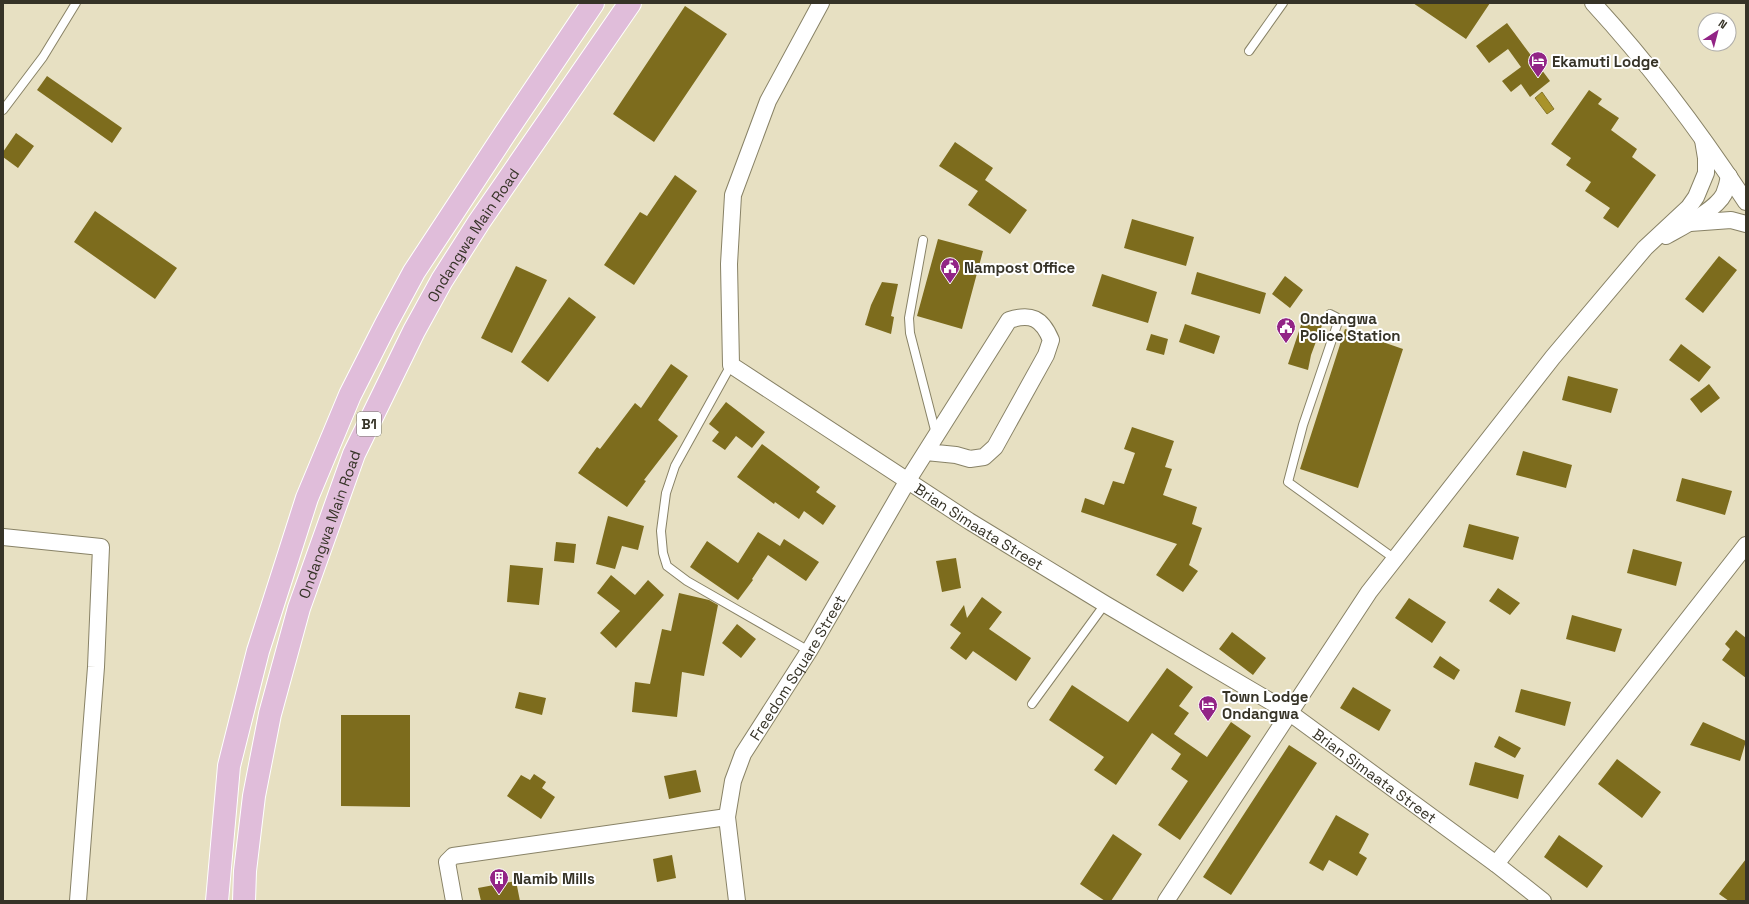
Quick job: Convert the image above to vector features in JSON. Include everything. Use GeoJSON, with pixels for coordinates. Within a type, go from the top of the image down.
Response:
{"type":"FeatureCollection","features":[{"type":"Feature","properties":{"kind":"main road","name":"Ondangwa Main Road"},"geometry":{"type":"LineString","coordinates":[[217,901],[229,766],[258,651],[307,498],[347,403],[386,324],[414,272],[593,3]]}},
{"type":"Feature","properties":{"kind":"main road","name":"Ondangwa Main Road"},"geometry":{"type":"LineString","coordinates":[[244,901],[245,871],[254,796],[270,714],[299,608],[354,454],[414,331],[442,280],[479,222],[630,3]]}},
{"type":"Feature","properties":{"kind":"street"},"geometry":{"type":"LineString","coordinates":[[731,365],[729,264],[733,195],[768,100],[821,3]]}},
{"type":"Feature","properties":{"kind":"street"},"geometry":{"type":"LineString","coordinates":[[1593,3],[1650,68],[1729,176],[1746,202]]}},
{"type":"Feature","properties":{"kind":"street"},"geometry":{"type":"LineString","coordinates":[[1166,901],[1369,592],[1553,357],[1645,248],[1689,207],[1696,197],[1706,173],[1706,158],[1703,140]]}},
{"type":"Feature","properties":{"kind":"street"},"geometry":{"type":"LineString","coordinates":[[1645,248],[1690,223],[1717,204],[1724,194],[1729,176]]}},
{"type":"Feature","properties":{"kind":"street"},"geometry":{"type":"LineString","coordinates":[[1690,223],[1731,220],[1746,224]]}},
{"type":"Feature","properties":{"kind":"street","name":"Freedom Square Street"},"geometry":{"type":"LineString","coordinates":[[737,901],[727,817],[733,781],[743,754],[808,651],[908,480],[1009,320],[1022,316],[1037,320],[1046,328],[1051,340],[1046,355],[996,447],[984,457],[970,459],[956,455],[926,452]]}},
{"type":"Feature","properties":{"kind":"street","name":"Brian Simaata Street"},"geometry":{"type":"LineString","coordinates":[[731,365],[969,521],[1105,604],[1290,713],[1496,864],[1543,901]]}},
{"type":"Feature","properties":{"kind":"street"},"geometry":{"type":"LineString","coordinates":[[3,537],[101,547],[96,667],[78,901]]}},
{"type":"Feature","properties":{"kind":"street"},"geometry":{"type":"LineString","coordinates":[[1496,864],[1746,545]]}},
{"type":"Feature","properties":{"kind":"street"},"geometry":{"type":"LineString","coordinates":[[454,901],[447,862],[453,856],[727,817]]}},
{"type":"Feature","properties":{"kind":"lane"},"geometry":{"type":"LineString","coordinates":[[3,110],[44,57],[76,3]]}},
{"type":"Feature","properties":{"kind":"lane"},"geometry":{"type":"LineString","coordinates":[[1249,51],[1283,3]]}},
{"type":"Feature","properties":{"kind":"lane"},"geometry":{"type":"LineString","coordinates":[[923,240],[909,318],[910,333],[937,435]]}},
{"type":"Feature","properties":{"kind":"lane"},"geometry":{"type":"LineString","coordinates":[[1330,314],[1336,317],[1338,322],[1303,425],[1288,482],[1395,559]]}},
{"type":"Feature","properties":{"kind":"lane"},"geometry":{"type":"LineString","coordinates":[[731,365],[675,466],[666,493],[661,531],[663,553],[667,566],[687,581],[808,651]]}},
{"type":"Feature","properties":{"kind":"lane"},"geometry":{"type":"LineString","coordinates":[[1032,704],[1105,604]]}},
{"type":"Feature","properties":{"kind":"shaded area"},"geometry":{"type":"Polygon","coordinates":[[[1542,92],[1554,109],[1547,114],[1535,98],[1542,92]]]}},
{"type":"Feature","properties":{"kind":"building"},"geometry":{"type":"Polygon","coordinates":[[[1413,3],[1490,3],[1466,39],[1413,3]]]}},
{"type":"Feature","properties":{"kind":"building"},"geometry":{"type":"Polygon","coordinates":[[[685,6],[727,34],[654,142],[613,114],[685,6]]]}},
{"type":"Feature","properties":{"kind":"building"},"geometry":{"type":"Polygon","coordinates":[[[1507,23],[1550,81],[1530,97],[1521,84],[1511,92],[1502,81],[1521,67],[1508,49],[1489,63],[1476,46],[1507,23]]]}},
{"type":"Feature","properties":{"kind":"building"},"geometry":{"type":"Polygon","coordinates":[[[47,76],[122,128],[112,143],[37,90],[47,76]]]}},
{"type":"Feature","properties":{"kind":"building"},"geometry":{"type":"Polygon","coordinates":[[[1589,90],[1602,99],[1598,104],[1619,118],[1611,130],[1637,149],[1632,157],[1656,175],[1618,228],[1603,218],[1610,208],[1585,191],[1591,182],[1566,165],[1571,158],[1551,144],[1589,90]]]}},
{"type":"Feature","properties":{"kind":"building"},"geometry":{"type":"Polygon","coordinates":[[[16,133],[34,146],[18,168],[3,157],[3,152],[16,133]]]}},
{"type":"Feature","properties":{"kind":"building"},"geometry":{"type":"Polygon","coordinates":[[[955,142],[993,168],[985,180],[1027,210],[1010,234],[968,205],[978,191],[939,166],[955,142]]]}},
{"type":"Feature","properties":{"kind":"building"},"geometry":{"type":"Polygon","coordinates":[[[675,175],[697,191],[634,285],[604,265],[640,212],[647,216],[675,175]]]}},
{"type":"Feature","properties":{"kind":"building"},"geometry":{"type":"Polygon","coordinates":[[[95,211],[177,268],[155,299],[74,242],[95,211]]]}},
{"type":"Feature","properties":{"kind":"building"},"geometry":{"type":"Polygon","coordinates":[[[1132,219],[1194,237],[1186,266],[1124,248],[1132,219]]]}},
{"type":"Feature","properties":{"kind":"building","name":"Nampost Office"},"geometry":{"type":"Polygon","coordinates":[[[938,239],[983,251],[962,329],[917,316],[938,239]]]}},
{"type":"Feature","properties":{"kind":"building"},"geometry":{"type":"Polygon","coordinates":[[[1719,256],[1737,270],[1703,313],[1685,299],[1719,256]]]}},
{"type":"Feature","properties":{"kind":"building"},"geometry":{"type":"Polygon","coordinates":[[[516,266],[547,280],[512,353],[481,338],[516,266]]]}},
{"type":"Feature","properties":{"kind":"building"},"geometry":{"type":"Polygon","coordinates":[[[1197,272],[1266,293],[1260,314],[1191,294],[1197,272]]]}},
{"type":"Feature","properties":{"kind":"building"},"geometry":{"type":"Polygon","coordinates":[[[1102,274],[1157,292],[1148,323],[1092,306],[1102,274]]]}},
{"type":"Feature","properties":{"kind":"building"},"geometry":{"type":"Polygon","coordinates":[[[1285,276],[1303,290],[1290,308],[1272,294],[1285,276]]]}},
{"type":"Feature","properties":{"kind":"building"},"geometry":{"type":"Polygon","coordinates":[[[882,282],[898,284],[891,316],[894,317],[891,334],[865,325],[871,305],[882,282]]]}},
{"type":"Feature","properties":{"kind":"building"},"geometry":{"type":"Polygon","coordinates":[[[569,297],[596,317],[548,382],[521,362],[569,297]]]}},
{"type":"Feature","properties":{"kind":"building"},"geometry":{"type":"Polygon","coordinates":[[[1305,313],[1324,320],[1311,355],[1308,370],[1288,364],[1305,313]]]}},
{"type":"Feature","properties":{"kind":"building"},"geometry":{"type":"Polygon","coordinates":[[[1185,324],[1220,336],[1214,354],[1179,342],[1185,324]]]}},
{"type":"Feature","properties":{"kind":"building"},"geometry":{"type":"Polygon","coordinates":[[[1345,329],[1403,349],[1358,488],[1300,469],[1345,329]]]}},
{"type":"Feature","properties":{"kind":"building"},"geometry":{"type":"Polygon","coordinates":[[[1151,334],[1168,339],[1164,355],[1146,350],[1151,334]]]}},
{"type":"Feature","properties":{"kind":"building"},"geometry":{"type":"Polygon","coordinates":[[[1681,344],[1711,367],[1699,382],[1669,360],[1681,344]]]}},
{"type":"Feature","properties":{"kind":"building"},"geometry":{"type":"Polygon","coordinates":[[[671,364],[688,376],[658,420],[678,436],[644,480],[646,481],[627,507],[578,473],[597,447],[600,449],[635,403],[641,408],[671,364]]]}},
{"type":"Feature","properties":{"kind":"building"},"geometry":{"type":"Polygon","coordinates":[[[1568,376],[1618,389],[1611,413],[1562,400],[1568,376]]]}},
{"type":"Feature","properties":{"kind":"building"},"geometry":{"type":"Polygon","coordinates":[[[1709,384],[1720,398],[1701,413],[1690,399],[1709,384]]]}},
{"type":"Feature","properties":{"kind":"building"},"geometry":{"type":"Polygon","coordinates":[[[726,402],[765,432],[752,448],[736,436],[725,450],[712,441],[719,432],[709,424],[726,402]]]}},
{"type":"Feature","properties":{"kind":"building"},"geometry":{"type":"Polygon","coordinates":[[[1132,427],[1174,441],[1165,467],[1172,469],[1163,495],[1197,507],[1192,524],[1202,528],[1189,565],[1198,571],[1183,592],[1156,575],[1177,544],[1081,512],[1085,498],[1104,505],[1113,481],[1124,484],[1135,453],[1124,449],[1132,427]]]}},
{"type":"Feature","properties":{"kind":"building"},"geometry":{"type":"Polygon","coordinates":[[[762,444],[820,487],[816,492],[836,506],[823,525],[804,511],[799,519],[775,502],[774,504],[737,477],[762,444]]]}},
{"type":"Feature","properties":{"kind":"building"},"geometry":{"type":"Polygon","coordinates":[[[1523,451],[1572,465],[1566,488],[1516,475],[1523,451]]]}},
{"type":"Feature","properties":{"kind":"building"},"geometry":{"type":"Polygon","coordinates":[[[1682,478],[1732,491],[1725,515],[1676,501],[1682,478]]]}},
{"type":"Feature","properties":{"kind":"building"},"geometry":{"type":"Polygon","coordinates":[[[608,516],[644,526],[638,550],[622,546],[615,569],[596,564],[608,516]]]}},
{"type":"Feature","properties":{"kind":"building"},"geometry":{"type":"Polygon","coordinates":[[[1469,524],[1519,537],[1513,560],[1463,547],[1469,524]]]}},
{"type":"Feature","properties":{"kind":"building"},"geometry":{"type":"Polygon","coordinates":[[[758,532],[780,546],[784,539],[819,562],[806,581],[768,555],[752,579],[753,580],[738,600],[690,567],[707,541],[738,563],[758,532]]]}},
{"type":"Feature","properties":{"kind":"building"},"geometry":{"type":"Polygon","coordinates":[[[556,542],[576,544],[574,563],[554,561],[556,542]]]}},
{"type":"Feature","properties":{"kind":"building"},"geometry":{"type":"Polygon","coordinates":[[[1633,549],[1682,562],[1676,586],[1627,573],[1633,549]]]}},
{"type":"Feature","properties":{"kind":"building"},"geometry":{"type":"Polygon","coordinates":[[[956,558],[961,588],[942,592],[936,561],[956,558]]]}},
{"type":"Feature","properties":{"kind":"building"},"geometry":{"type":"Polygon","coordinates":[[[510,565],[543,568],[539,605],[507,602],[510,565]]]}},
{"type":"Feature","properties":{"kind":"building"},"geometry":{"type":"Polygon","coordinates":[[[611,575],[635,595],[648,580],[664,595],[616,648],[600,633],[620,611],[597,593],[611,575]]]}},
{"type":"Feature","properties":{"kind":"building"},"geometry":{"type":"Polygon","coordinates":[[[1498,588],[1520,603],[1510,615],[1489,601],[1498,588]]]}},
{"type":"Feature","properties":{"kind":"building"},"geometry":{"type":"Polygon","coordinates":[[[679,593],[709,600],[718,605],[704,676],[682,672],[677,717],[632,712],[635,682],[650,684],[662,629],[671,631],[679,593]]]}},
{"type":"Feature","properties":{"kind":"building"},"geometry":{"type":"Polygon","coordinates":[[[982,597],[1002,612],[989,629],[1031,658],[1016,681],[973,651],[966,660],[950,648],[961,633],[950,625],[964,605],[967,618],[982,597]]]}},
{"type":"Feature","properties":{"kind":"building"},"geometry":{"type":"Polygon","coordinates":[[[1409,598],[1446,622],[1432,643],[1395,618],[1409,598]]]}},
{"type":"Feature","properties":{"kind":"building"},"geometry":{"type":"Polygon","coordinates":[[[1572,615],[1622,629],[1615,652],[1566,639],[1572,615]]]}},
{"type":"Feature","properties":{"kind":"building"},"geometry":{"type":"Polygon","coordinates":[[[737,624],[756,639],[741,658],[722,643],[737,624]]]}},
{"type":"Feature","properties":{"kind":"building"},"geometry":{"type":"Polygon","coordinates":[[[1736,630],[1746,638],[1746,678],[1722,660],[1730,649],[1725,644],[1736,630]]]}},
{"type":"Feature","properties":{"kind":"building"},"geometry":{"type":"Polygon","coordinates":[[[1232,632],[1266,658],[1253,675],[1219,649],[1232,632]]]}},
{"type":"Feature","properties":{"kind":"building"},"geometry":{"type":"Polygon","coordinates":[[[1440,656],[1460,670],[1454,680],[1433,667],[1440,656]]]}},
{"type":"Feature","properties":{"kind":"building"},"geometry":{"type":"Polygon","coordinates":[[[1167,668],[1193,687],[1179,706],[1189,713],[1174,734],[1207,757],[1231,722],[1251,736],[1180,840],[1158,825],[1188,781],[1171,769],[1181,754],[1152,733],[1116,785],[1094,770],[1104,757],[1049,720],[1072,685],[1128,722],[1167,668]]]}},
{"type":"Feature","properties":{"kind":"building"},"geometry":{"type":"Polygon","coordinates":[[[1353,687],[1391,710],[1379,731],[1340,708],[1353,687]]]}},
{"type":"Feature","properties":{"kind":"building"},"geometry":{"type":"Polygon","coordinates":[[[1521,689],[1571,702],[1565,726],[1515,712],[1521,689]]]}},
{"type":"Feature","properties":{"kind":"building"},"geometry":{"type":"Polygon","coordinates":[[[519,692],[546,698],[542,715],[515,708],[519,692]]]}},
{"type":"Feature","properties":{"kind":"building"},"geometry":{"type":"Polygon","coordinates":[[[341,715],[410,715],[410,807],[341,806],[341,715]]]}},
{"type":"Feature","properties":{"kind":"building"},"geometry":{"type":"Polygon","coordinates":[[[1703,722],[1746,741],[1740,761],[1690,745],[1703,722]]]}},
{"type":"Feature","properties":{"kind":"building"},"geometry":{"type":"Polygon","coordinates":[[[1499,736],[1521,748],[1515,758],[1494,747],[1499,736]]]}},
{"type":"Feature","properties":{"kind":"building"},"geometry":{"type":"Polygon","coordinates":[[[1289,745],[1317,763],[1231,895],[1203,877],[1289,745]]]}},
{"type":"Feature","properties":{"kind":"building"},"geometry":{"type":"Polygon","coordinates":[[[1617,759],[1661,792],[1642,818],[1598,784],[1617,759]]]}},
{"type":"Feature","properties":{"kind":"building"},"geometry":{"type":"Polygon","coordinates":[[[1475,762],[1524,775],[1518,799],[1469,785],[1475,762]]]}},
{"type":"Feature","properties":{"kind":"building"},"geometry":{"type":"Polygon","coordinates":[[[696,770],[701,792],[669,799],[664,776],[696,770]]]}},
{"type":"Feature","properties":{"kind":"building"},"geometry":{"type":"Polygon","coordinates":[[[534,774],[546,782],[542,788],[555,797],[541,819],[507,796],[521,775],[530,780],[534,774]]]}},
{"type":"Feature","properties":{"kind":"building"},"geometry":{"type":"Polygon","coordinates":[[[1336,815],[1369,834],[1359,853],[1367,858],[1357,876],[1329,860],[1323,871],[1309,863],[1336,815]]]}},
{"type":"Feature","properties":{"kind":"building"},"geometry":{"type":"Polygon","coordinates":[[[1113,834],[1142,854],[1111,901],[1105,901],[1080,884],[1113,834]]]}},
{"type":"Feature","properties":{"kind":"building"},"geometry":{"type":"Polygon","coordinates":[[[1559,835],[1603,866],[1587,888],[1544,857],[1559,835]]]}},
{"type":"Feature","properties":{"kind":"building"},"geometry":{"type":"Polygon","coordinates":[[[672,855],[676,878],[657,882],[653,859],[672,855]]]}},
{"type":"Feature","properties":{"kind":"building"},"geometry":{"type":"Polygon","coordinates":[[[1746,859],[1746,901],[1729,901],[1719,894],[1746,859]]]}},
{"type":"Feature","properties":{"kind":"building","name":"Namib Mills"},"geometry":{"type":"Polygon","coordinates":[[[516,881],[520,901],[481,901],[478,888],[516,881]]]}},
{"type":"Feature","properties":{"kind":"place","name":"Ekamuti Lodge"},"geometry":{"type":"Point","coordinates":[1538,78]}},
{"type":"Feature","properties":{"kind":"place","name":"Nampost Office"},"geometry":{"type":"Point","coordinates":[950,284]}},
{"type":"Feature","properties":{"kind":"place","name":"Ondangwa Police Station"},"geometry":{"type":"Point","coordinates":[1286,344]}},
{"type":"Feature","properties":{"kind":"place","name":"Town Lodge Ondangwa"},"geometry":{"type":"Point","coordinates":[1208,722]}},
{"type":"Feature","properties":{"kind":"place","name":"Namib Mills"},"geometry":{"type":"Point","coordinates":[499,895]}}]}
